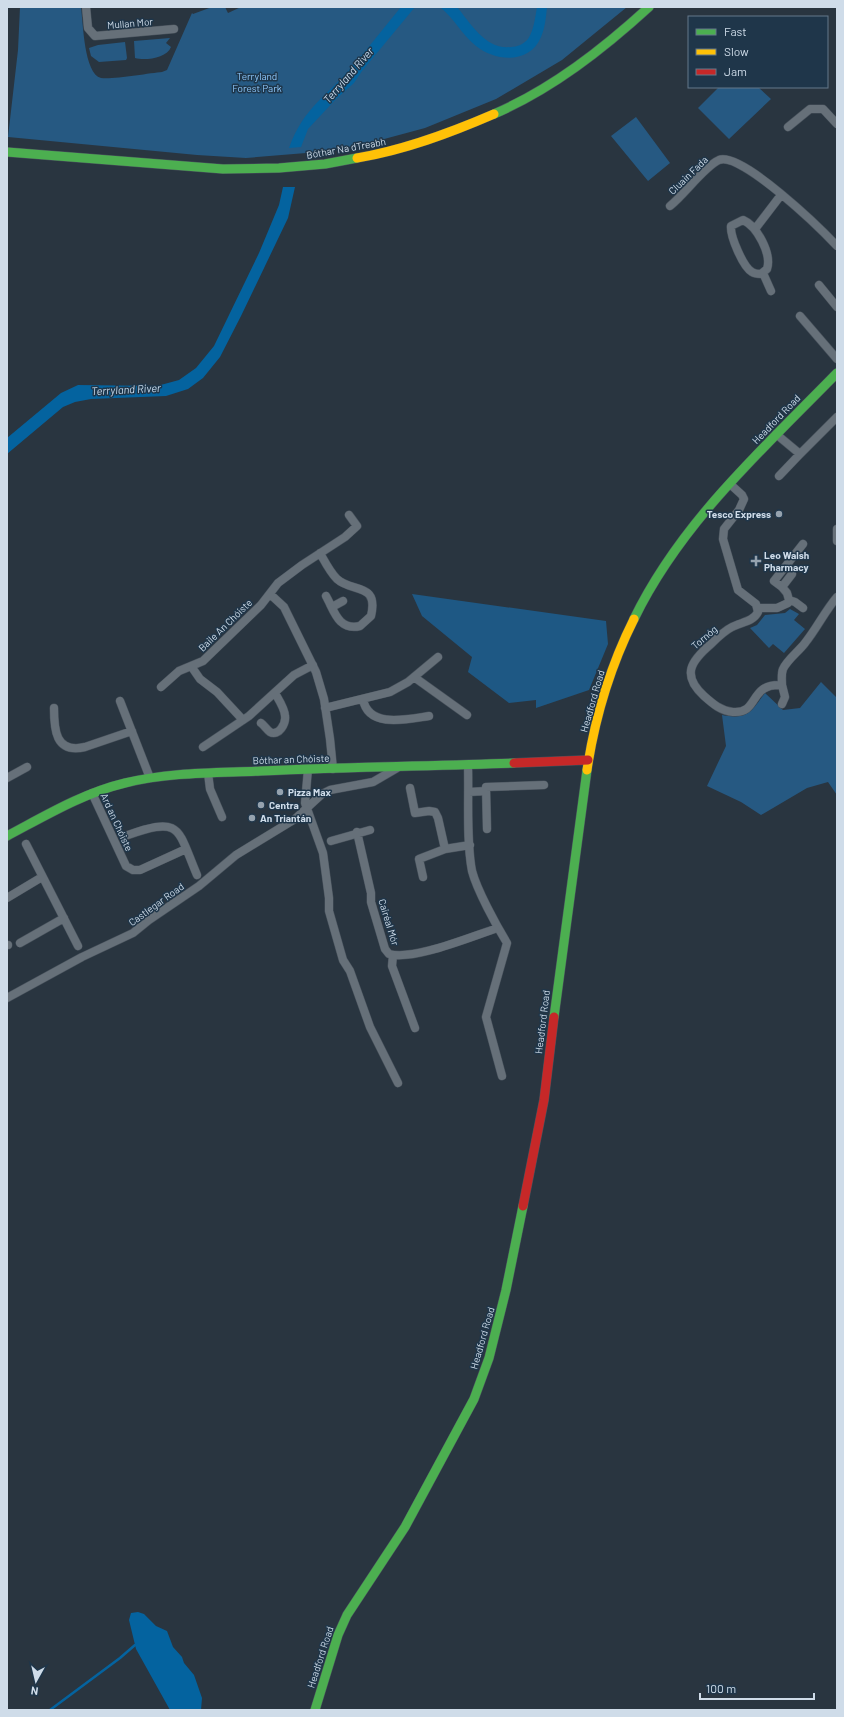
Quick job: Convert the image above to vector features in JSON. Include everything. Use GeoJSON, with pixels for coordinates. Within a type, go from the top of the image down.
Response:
{"type":"FeatureCollection","features":[{"type":"Feature","properties":{"kind":"main road","name":"Bóthar Na dTreabh"},"geometry":{"type":"LineString","coordinates":[[7,152],[233,169],[293,167],[372,156],[450,133],[522,99],[576,67],[614,38],[649,7]]}},
{"type":"Feature","properties":{"kind":"main road","name":"Headford Road"},"geometry":{"type":"LineString","coordinates":[[315,1710],[338,1635],[347,1615],[405,1527],[439,1466],[474,1399],[489,1358],[506,1290],[544,1100],[561,952],[588,760],[595,722],[619,650],[636,611],[657,576],[688,530],[776,434],[837,373]]}},
{"type":"Feature","properties":{"kind":"main road","name":"Bóthar an Chóiste"},"geometry":{"type":"LineString","coordinates":[[7,836],[59,807],[124,783],[150,778],[208,773],[308,769],[398,768],[588,760]]}},
{"type":"Feature","properties":{"kind":"street","name":"Mullan Mor"},"geometry":{"type":"LineString","coordinates":[[86,7],[89,31],[95,36],[174,29]]}},
{"type":"Feature","properties":{"kind":"street"},"geometry":{"type":"LineString","coordinates":[[797,109],[802,117]]}},
{"type":"Feature","properties":{"kind":"street"},"geometry":{"type":"LineString","coordinates":[[788,127],[810,109],[823,109],[837,124]]}},
{"type":"Feature","properties":{"kind":"street","name":"Cluain Fada"},"geometry":{"type":"LineString","coordinates":[[670,206],[680,198],[710,166],[724,159],[740,163],[813,220],[835,241]]}},
{"type":"Feature","properties":{"kind":"street"},"geometry":{"type":"LineString","coordinates":[[755,229],[781,195]]}},
{"type":"Feature","properties":{"kind":"street"},"geometry":{"type":"LineString","coordinates":[[743,220],[755,229],[768,258],[769,265],[763,274],[755,274],[747,268],[731,231],[731,226],[743,220]]}},
{"type":"Feature","properties":{"kind":"street"},"geometry":{"type":"LineString","coordinates":[[763,274],[771,291]]}},
{"type":"Feature","properties":{"kind":"street"},"geometry":{"type":"LineString","coordinates":[[819,285],[837,306]]}},
{"type":"Feature","properties":{"kind":"street"},"geometry":{"type":"LineString","coordinates":[[800,316],[837,359]]}},
{"type":"Feature","properties":{"kind":"street"},"geometry":{"type":"LineString","coordinates":[[778,476],[837,417]]}},
{"type":"Feature","properties":{"kind":"street"},"geometry":{"type":"LineString","coordinates":[[776,434],[800,454]]}},
{"type":"Feature","properties":{"kind":"street"},"geometry":{"type":"LineString","coordinates":[[730,484],[742,495],[744,499],[739,510],[724,529],[723,539],[738,590],[756,604],[758,608],[780,607],[786,604],[789,600]]}},
{"type":"Feature","properties":{"kind":"street","name":"Baile An Chóiste"},"geometry":{"type":"LineString","coordinates":[[161,687],[179,671],[203,661],[243,623],[285,577],[345,537],[357,526],[349,515]]}},
{"type":"Feature","properties":{"kind":"street"},"geometry":{"type":"LineString","coordinates":[[837,529],[837,541]]}},
{"type":"Feature","properties":{"kind":"street"},"geometry":{"type":"LineString","coordinates":[[803,544],[774,580],[782,587],[789,600],[803,608]]}},
{"type":"Feature","properties":{"kind":"street"},"geometry":{"type":"LineString","coordinates":[[320,553],[338,580],[362,590],[369,595],[372,601],[371,616],[365,622],[354,627],[342,623],[336,617],[326,596]]}},
{"type":"Feature","properties":{"kind":"street"},"geometry":{"type":"LineString","coordinates":[[782,587],[792,574]]}},
{"type":"Feature","properties":{"kind":"street"},"geometry":{"type":"LineString","coordinates":[[270,594],[284,607],[313,665],[320,683],[330,739],[333,769]]}},
{"type":"Feature","properties":{"kind":"street"},"geometry":{"type":"LineString","coordinates":[[782,704],[785,697],[782,685],[783,668],[806,642],[824,616],[827,608],[836,598]]}},
{"type":"Feature","properties":{"kind":"street"},"geometry":{"type":"LineString","coordinates":[[332,606],[343,601]]}},
{"type":"Feature","properties":{"kind":"street","name":"Tornóg"},"geometry":{"type":"LineString","coordinates":[[758,608],[757,614],[752,619],[725,632],[698,655],[692,665],[692,679],[699,691],[712,704],[731,712],[740,712],[749,708],[758,692],[766,686],[782,685]]}},
{"type":"Feature","properties":{"kind":"street"},"geometry":{"type":"LineString","coordinates":[[325,708],[363,700],[390,692],[414,677],[438,657]]}},
{"type":"Feature","properties":{"kind":"street"},"geometry":{"type":"LineString","coordinates":[[203,747],[243,720],[294,675],[313,665]]}},
{"type":"Feature","properties":{"kind":"street"},"geometry":{"type":"LineString","coordinates":[[191,666],[200,679],[221,696],[243,720]]}},
{"type":"Feature","properties":{"kind":"street"},"geometry":{"type":"LineString","coordinates":[[414,677],[467,715]]}},
{"type":"Feature","properties":{"kind":"street"},"geometry":{"type":"LineString","coordinates":[[261,723],[270,732],[274,733],[279,731],[284,724],[284,712],[275,693]]}},
{"type":"Feature","properties":{"kind":"street"},"geometry":{"type":"LineString","coordinates":[[363,700],[367,711],[377,718],[387,719],[429,716]]}},
{"type":"Feature","properties":{"kind":"street"},"geometry":{"type":"LineString","coordinates":[[120,701],[150,778]]}},
{"type":"Feature","properties":{"kind":"street"},"geometry":{"type":"LineString","coordinates":[[54,708],[53,726],[55,735],[59,741],[71,748],[85,748],[132,731]]}},
{"type":"Feature","properties":{"kind":"street"},"geometry":{"type":"LineString","coordinates":[[468,765],[470,845],[473,874],[498,928],[507,943],[504,946],[486,1017],[502,1076]]}},
{"type":"Feature","properties":{"kind":"street"},"geometry":{"type":"LineString","coordinates":[[7,778],[27,767]]}},
{"type":"Feature","properties":{"kind":"street","name":"Castlegar Road"},"geometry":{"type":"LineString","coordinates":[[7,998],[82,957],[133,934],[149,920],[199,886],[236,855],[295,819],[322,794],[330,790],[373,782],[398,768]]}},
{"type":"Feature","properties":{"kind":"street"},"geometry":{"type":"LineString","coordinates":[[308,769],[306,809],[323,853],[329,898],[329,911],[343,960],[350,972],[370,1027],[398,1083]]}},
{"type":"Feature","properties":{"kind":"street"},"geometry":{"type":"LineString","coordinates":[[208,773],[210,789],[222,818]]}},
{"type":"Feature","properties":{"kind":"street"},"geometry":{"type":"LineString","coordinates":[[487,829],[486,786],[544,785]]}},
{"type":"Feature","properties":{"kind":"street"},"geometry":{"type":"LineString","coordinates":[[410,788],[415,813],[429,810],[435,812],[438,818],[445,849]]}},
{"type":"Feature","properties":{"kind":"street"},"geometry":{"type":"LineString","coordinates":[[469,792],[486,791]]}},
{"type":"Feature","properties":{"kind":"street","name":"Ard an Chóiste"},"geometry":{"type":"LineString","coordinates":[[92,794],[126,866],[133,870],[140,870],[186,848]]}},
{"type":"Feature","properties":{"kind":"street","name":"Ard an Chóiste"},"geometry":{"type":"LineString","coordinates":[[128,835],[166,825],[180,834],[197,875]]}},
{"type":"Feature","properties":{"kind":"street"},"geometry":{"type":"LineString","coordinates":[[331,841],[349,837],[357,832],[370,830]]}},
{"type":"Feature","properties":{"kind":"street","name":"Cairéal Mór"},"geometry":{"type":"LineString","coordinates":[[357,832],[372,902],[385,949],[389,954],[393,955],[429,950],[498,928]]}},
{"type":"Feature","properties":{"kind":"street"},"geometry":{"type":"LineString","coordinates":[[26,844],[78,946]]}},
{"type":"Feature","properties":{"kind":"street"},"geometry":{"type":"LineString","coordinates":[[424,877],[419,859],[445,849],[470,845]]}},
{"type":"Feature","properties":{"kind":"street"},"geometry":{"type":"LineString","coordinates":[[7,898],[42,877]]}},
{"type":"Feature","properties":{"kind":"street"},"geometry":{"type":"LineString","coordinates":[[20,943],[64,918]]}},
{"type":"Feature","properties":{"kind":"street"},"geometry":{"type":"LineString","coordinates":[[393,955],[392,966],[415,1028]]}},
{"type":"Feature","properties":{"kind":"green space","name":"Terryland Forest Park"},"geometry":{"type":"Polygon","coordinates":[[[20,7],[81,7],[85,47],[91,67],[95,74],[101,78],[106,78],[162,72],[167,70],[192,13],[193,14],[212,7],[225,7],[228,13],[241,7],[627,7],[562,60],[496,99],[425,128],[362,145],[306,153],[246,158],[197,155],[8,137],[18,50],[20,7]]]}},
{"type":"Feature","properties":{"kind":"green space"},"geometry":{"type":"Polygon","coordinates":[[[170,38],[166,43],[171,47],[165,54],[150,59],[135,58],[134,41],[170,38]]]}},
{"type":"Feature","properties":{"kind":"green space"},"geometry":{"type":"Polygon","coordinates":[[[125,42],[126,60],[99,62],[91,56],[89,48],[98,45],[125,42]]]}},
{"type":"Feature","properties":{"kind":"green space"},"geometry":{"type":"Polygon","coordinates":[[[718,88],[759,88],[771,99],[729,139],[698,108],[718,88]]]}},
{"type":"Feature","properties":{"kind":"green space"},"geometry":{"type":"Polygon","coordinates":[[[636,117],[670,163],[648,181],[611,136],[636,117]]]}},
{"type":"Feature","properties":{"kind":"green space"},"geometry":{"type":"Polygon","coordinates":[[[790,609],[799,614],[794,620],[805,629],[784,653],[773,644],[769,648],[750,628],[757,625],[765,615],[785,613],[790,609]]]}},
{"type":"Feature","properties":{"kind":"green space"},"geometry":{"type":"Polygon","coordinates":[[[821,682],[837,698],[837,795],[828,782],[807,788],[761,815],[741,802],[707,786],[726,746],[722,715],[738,716],[748,713],[765,693],[783,710],[800,708],[821,682]]]}},
{"type":"Feature","properties":{"kind":"shaded area"},"geometry":{"type":"Polygon","coordinates":[[[412,594],[606,621],[608,644],[589,690],[536,708],[536,700],[509,703],[468,672],[472,657],[422,616],[412,594]]]}},
{"type":"Feature","properties":{"kind":"water","name":"Terryland River"},"geometry":{"type":"Polygon","coordinates":[[[401,7],[415,7],[362,71],[354,83],[336,99],[308,129],[301,147],[289,148],[295,134],[309,111],[344,75],[401,7]]]}},
{"type":"Feature","properties":{"kind":"water"},"geometry":{"type":"Polygon","coordinates":[[[440,7],[457,7],[474,28],[487,40],[502,47],[511,47],[520,45],[528,39],[533,28],[537,7],[547,7],[543,30],[536,46],[521,56],[512,58],[493,55],[476,46],[466,37],[450,16],[440,7]]]}},
{"type":"Feature","properties":{"kind":"water","name":"Terryland River"},"geometry":{"type":"Polygon","coordinates":[[[283,187],[295,187],[288,218],[220,357],[203,378],[188,389],[166,396],[91,399],[75,402],[63,407],[7,454],[7,438],[61,393],[78,385],[157,386],[179,380],[196,368],[214,346],[259,253],[279,205],[283,187]]]}},
{"type":"Feature","properties":{"kind":"water"},"geometry":{"type":"Polygon","coordinates":[[[138,1612],[144,1614],[156,1626],[167,1631],[173,1647],[194,1675],[202,1698],[201,1710],[170,1710],[136,1649],[129,1620],[131,1613],[138,1612]]]}},
{"type":"Feature","properties":{"kind":"waterway"},"geometry":{"type":"LineString","coordinates":[[50,1710],[120,1658],[135,1645]]}},
{"type":"Feature","properties":{"kind":"traffic: fast"},"geometry":{"type":"LineString","coordinates":[[494,114],[536,93],[576,67],[614,38],[649,7]]}},
{"type":"Feature","properties":{"kind":"traffic: fast"},"geometry":{"type":"LineString","coordinates":[[7,152],[223,169],[279,168],[325,164],[357,158]]}},
{"type":"Feature","properties":{"kind":"traffic: fast"},"geometry":{"type":"LineString","coordinates":[[634,619],[653,584],[675,550],[699,519],[725,488],[837,373]]}},
{"type":"Feature","properties":{"kind":"traffic: fast"},"geometry":{"type":"LineString","coordinates":[[7,836],[79,799],[109,787],[142,779],[176,775],[324,768],[514,763]]}},
{"type":"Feature","properties":{"kind":"traffic: fast"},"geometry":{"type":"LineString","coordinates":[[554,1017],[587,770]]}},
{"type":"Feature","properties":{"kind":"traffic: fast"},"geometry":{"type":"LineString","coordinates":[[315,1710],[338,1635],[347,1615],[405,1527],[474,1399],[489,1358],[506,1290],[523,1206]]}},
{"type":"Feature","properties":{"kind":"traffic: slow"},"geometry":{"type":"LineString","coordinates":[[357,158],[410,146],[461,128],[494,114]]}},
{"type":"Feature","properties":{"kind":"traffic: slow"},"geometry":{"type":"LineString","coordinates":[[587,770],[594,731],[604,693],[625,637],[634,619]]}},
{"type":"Feature","properties":{"kind":"traffic: jam"},"geometry":{"type":"LineString","coordinates":[[514,763],[588,760]]}},
{"type":"Feature","properties":{"kind":"traffic: jam"},"geometry":{"type":"LineString","coordinates":[[523,1206],[544,1100],[554,1017]]}},
{"type":"Feature","properties":{"kind":"place","name":"Tesco Express"},"geometry":{"type":"Point","coordinates":[779,514]}},
{"type":"Feature","properties":{"kind":"place","name":"Leo Walsh Pharmacy"},"geometry":{"type":"Point","coordinates":[756,561]}},
{"type":"Feature","properties":{"kind":"place","name":"Pizza Max"},"geometry":{"type":"Point","coordinates":[280,792]}},
{"type":"Feature","properties":{"kind":"place","name":"Centra"},"geometry":{"type":"Point","coordinates":[261,805]}},
{"type":"Feature","properties":{"kind":"place","name":"An Triantán"},"geometry":{"type":"Point","coordinates":[252,818]}}]}
